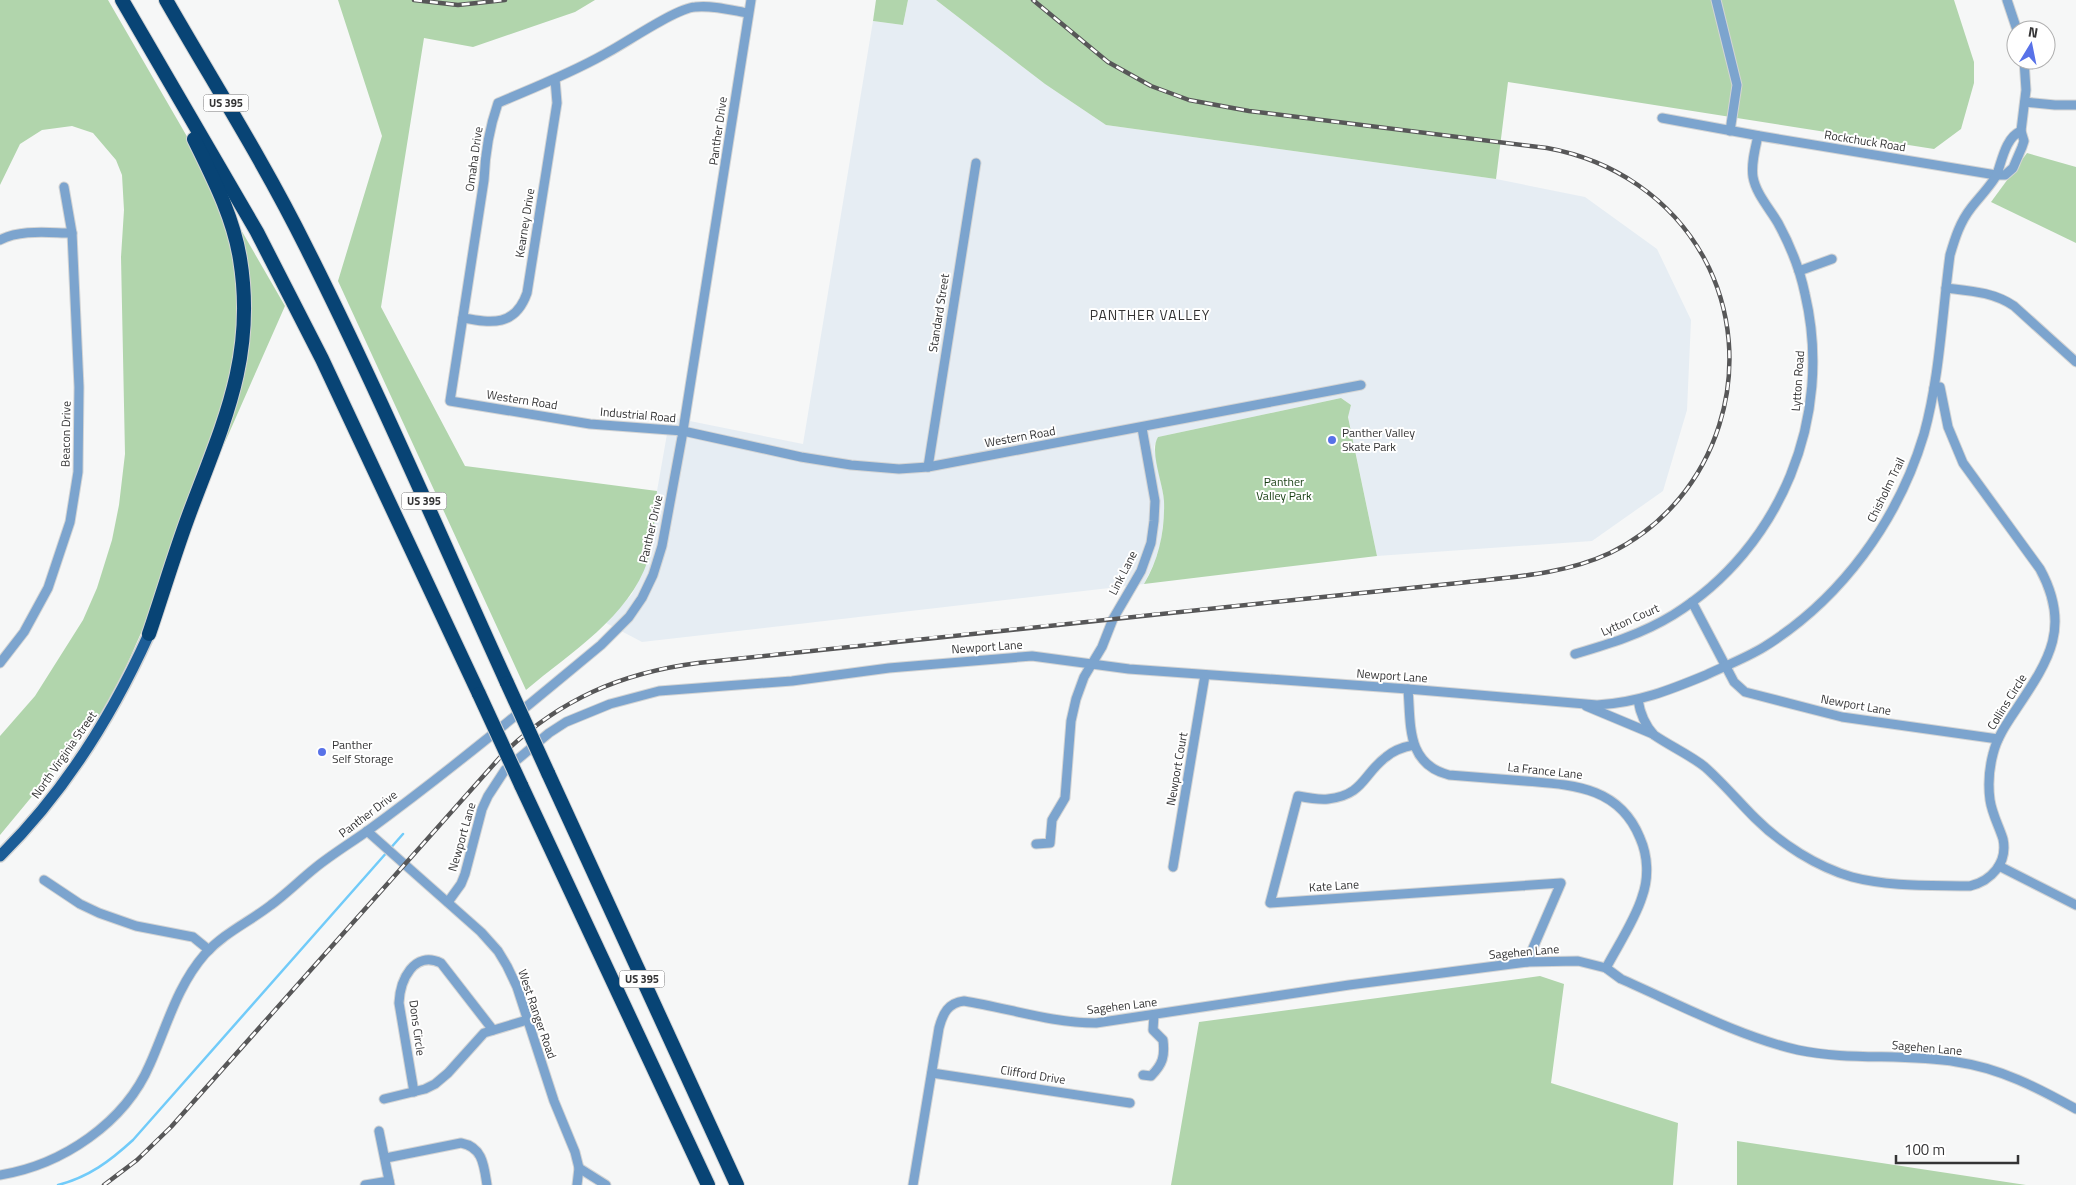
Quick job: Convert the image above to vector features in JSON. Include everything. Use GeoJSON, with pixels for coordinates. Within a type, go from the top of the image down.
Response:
{"type":"FeatureCollection","features":[{"type":"Feature","properties":{"kind":"highway","name":"US 395"},"geometry":{"type":"LineString","coordinates":[[122,0],[239,199],[322,359],[708,1185]]}},
{"type":"Feature","properties":{"kind":"highway","name":"US 395"},"geometry":{"type":"LineString","coordinates":[[166,0],[285,206],[342,319],[506,683],[737,1185]]}},
{"type":"Feature","properties":{"kind":"highway"},"geometry":{"type":"LineString","coordinates":[[149,634],[178,546],[234,391],[240,367],[244,316],[241,266],[230,220],[213,178],[150,49]]}},
{"type":"Feature","properties":{"kind":"main road","name":"North Virginia Street"},"geometry":{"type":"LineString","coordinates":[[0,856],[30,824],[61,786],[97,736],[130,677],[149,634]]}},
{"type":"Feature","properties":{"kind":"street","name":"Panther Drive"},"geometry":{"type":"LineString","coordinates":[[0,1175],[30,1168],[70,1150],[104,1125],[132,1096],[146,1073],[172,1006],[182,988],[209,950],[226,935],[270,906],[316,867],[367,831],[472,751],[613,634],[629,617],[642,598],[658,561],[668,518],[751,0]]}},
{"type":"Feature","properties":{"kind":"street"},"geometry":{"type":"LineString","coordinates":[[1716,0],[1737,85],[1730,130]]}},
{"type":"Feature","properties":{"kind":"street"},"geometry":{"type":"LineString","coordinates":[[2007,0],[2014,20]]}},
{"type":"Feature","properties":{"kind":"street","name":"Omaha Drive"},"geometry":{"type":"LineString","coordinates":[[450,401],[484,180],[485,156],[498,103],[555,79],[602,56],[672,16],[693,7],[708,6],[748,13]]}},
{"type":"Feature","properties":{"kind":"street"},"geometry":{"type":"LineString","coordinates":[[2021,131],[2012,137],[1996,175],[2005,175],[2013,168],[2024,141],[2021,131],[2025,102],[2024,70]]}},
{"type":"Feature","properties":{"kind":"street","name":"Kearney Drive"},"geometry":{"type":"LineString","coordinates":[[462,318],[491,323],[504,320],[516,314],[524,301],[527,293],[557,102],[555,79]]}},
{"type":"Feature","properties":{"kind":"street"},"geometry":{"type":"LineString","coordinates":[[2025,102],[2055,106],[2076,104]]}},
{"type":"Feature","properties":{"kind":"street","name":"Rockchuck Road"},"geometry":{"type":"LineString","coordinates":[[1662,118],[1758,136],[1996,175]]}},
{"type":"Feature","properties":{"kind":"street","name":"Lytton Road"},"geometry":{"type":"LineString","coordinates":[[1692,602],[1729,570],[1760,532],[1784,491],[1802,444],[1812,395],[1813,353],[1810,319],[1799,271],[1779,224],[1757,188],[1754,179],[1753,161],[1758,136]]}},
{"type":"Feature","properties":{"kind":"street","name":"Standard Street"},"geometry":{"type":"LineString","coordinates":[[928,468],[976,163]]}},
{"type":"Feature","properties":{"kind":"street","name":"Chisholm Trail"},"geometry":{"type":"LineString","coordinates":[[1638,700],[1671,690],[1727,666],[1762,648],[1807,615],[1827,597],[1864,554],[1892,512],[1924,433],[1934,388],[1950,255],[1961,224],[1996,175]]}},
{"type":"Feature","properties":{"kind":"street","name":"Beacon Drive"},"geometry":{"type":"LineString","coordinates":[[0,664],[24,632],[48,588],[70,522],[78,472],[79,387],[72,234],[64,187]]}},
{"type":"Feature","properties":{"kind":"street"},"geometry":{"type":"LineString","coordinates":[[0,240],[5,237],[33,233],[72,234]]}},
{"type":"Feature","properties":{"kind":"street"},"geometry":{"type":"LineString","coordinates":[[1799,271],[1832,259]]}},
{"type":"Feature","properties":{"kind":"street"},"geometry":{"type":"LineString","coordinates":[[1946,288],[1982,292],[2004,299],[2076,362]]}},
{"type":"Feature","properties":{"kind":"street","name":"Western Road"},"geometry":{"type":"LineString","coordinates":[[683,432],[842,464],[882,468],[928,468],[1361,385]]}},
{"type":"Feature","properties":{"kind":"street","name":"Collins Circle"},"geometry":{"type":"LineString","coordinates":[[1934,388],[1940,387],[1948,427],[1963,463],[2040,568],[2051,594],[2054,608],[2054,638],[2045,665],[1998,739],[1990,768],[1989,783],[1993,813],[2004,848],[1999,866]]}},
{"type":"Feature","properties":{"kind":"street","name":"Western Road"},"geometry":{"type":"LineString","coordinates":[[450,401],[590,424]]}},
{"type":"Feature","properties":{"kind":"street","name":"Industrial Road"},"geometry":{"type":"LineString","coordinates":[[590,424],[683,432]]}},
{"type":"Feature","properties":{"kind":"street","name":"Link Lane"},"geometry":{"type":"LineString","coordinates":[[1036,844],[1050,843],[1052,820],[1065,798],[1071,721],[1084,677],[1093,665],[1113,619],[1144,564],[1153,534],[1155,501],[1142,428]]}},
{"type":"Feature","properties":{"kind":"street","name":"Lytton Court"},"geometry":{"type":"LineString","coordinates":[[1575,654],[1630,636],[1665,619],[1692,602]]}},
{"type":"Feature","properties":{"kind":"street","name":"Newport Lane"},"geometry":{"type":"LineString","coordinates":[[1692,602],[1734,682],[1739,688],[1752,695],[1842,717],[1998,739]]}},
{"type":"Feature","properties":{"kind":"street","name":"Newport Lane"},"geometry":{"type":"LineString","coordinates":[[448,902],[461,884],[465,874],[482,809],[505,770],[548,733],[566,722],[634,696],[667,690],[792,681],[960,661],[1032,656],[1093,665],[1205,676],[1408,689],[1584,705],[1612,704],[1638,700]]}},
{"type":"Feature","properties":{"kind":"street","name":"Newport Court"},"geometry":{"type":"LineString","coordinates":[[1173,867],[1205,676]]}},
{"type":"Feature","properties":{"kind":"street","name":"La France Lane"},"geometry":{"type":"LineString","coordinates":[[1408,689],[1414,745],[1425,763],[1441,773],[1578,786],[1602,795],[1624,812],[1638,832],[1643,844],[1646,857],[1646,885],[1642,899],[1606,968]]}},
{"type":"Feature","properties":{"kind":"street"},"geometry":{"type":"LineString","coordinates":[[1638,700],[1640,711],[1648,728],[1654,735]]}},
{"type":"Feature","properties":{"kind":"street"},"geometry":{"type":"LineString","coordinates":[[1584,705],[1654,735],[1704,767],[1715,779],[1728,788],[1770,832],[1812,860],[1831,869],[1850,876],[1890,884],[1970,886],[1986,880],[1999,866],[2076,905]]}},
{"type":"Feature","properties":{"kind":"street","name":"Kate Lane"},"geometry":{"type":"LineString","coordinates":[[1414,745],[1403,747],[1384,758],[1367,780],[1350,793],[1327,800],[1298,796],[1270,903],[1562,883],[1527,962]]}},
{"type":"Feature","properties":{"kind":"street","name":"West Ranger Road"},"geometry":{"type":"LineString","coordinates":[[367,831],[481,932],[498,951],[516,987],[554,1102],[575,1152],[579,1168]]}},
{"type":"Feature","properties":{"kind":"street"},"geometry":{"type":"LineString","coordinates":[[44,880],[80,904],[99,913],[136,926],[193,937],[209,950]]}},
{"type":"Feature","properties":{"kind":"street","name":"Dons Circle"},"geometry":{"type":"LineString","coordinates":[[414,1092],[399,1002],[400,990],[410,969],[427,960],[441,963],[493,1030]]}},
{"type":"Feature","properties":{"kind":"street","name":"Sagehen Lane"},"geometry":{"type":"LineString","coordinates":[[932,1073],[941,1022],[946,1010],[952,1003],[964,1001],[1041,1018],[1096,1023],[1349,985],[1527,962],[1578,961],[1606,968],[1622,979],[1742,1032],[1777,1044],[1822,1054],[1936,1059],[1974,1065],[2024,1082],[2076,1109]]}},
{"type":"Feature","properties":{"kind":"street"},"geometry":{"type":"LineString","coordinates":[[1143,1074],[1151,1076],[1160,1067],[1165,1055],[1163,1040],[1153,1030],[1154,1015]]}},
{"type":"Feature","properties":{"kind":"street"},"geometry":{"type":"LineString","coordinates":[[384,1099],[414,1092],[435,1084],[448,1073],[484,1034],[527,1020]]}},
{"type":"Feature","properties":{"kind":"street"},"geometry":{"type":"LineString","coordinates":[[913,1185],[932,1073]]}},
{"type":"Feature","properties":{"kind":"street","name":"Clifford Drive"},"geometry":{"type":"LineString","coordinates":[[932,1073],[1130,1103]]}},
{"type":"Feature","properties":{"kind":"street"},"geometry":{"type":"LineString","coordinates":[[365,1185],[389,1183],[386,1158],[379,1131]]}},
{"type":"Feature","properties":{"kind":"street"},"geometry":{"type":"LineString","coordinates":[[386,1158],[460,1143],[468,1144],[475,1148],[481,1156],[486,1185]]}},
{"type":"Feature","properties":{"kind":"street"},"geometry":{"type":"LineString","coordinates":[[578,1185],[579,1168],[606,1185]]}},
{"type":"Feature","properties":{"kind":"shaded area"},"geometry":{"type":"Polygon","coordinates":[[[908,0],[936,0],[1045,84],[1106,125],[1496,179],[1585,197],[1657,249],[1691,320],[1687,410],[1663,491],[1592,541],[1377,556],[1348,416],[1351,405],[1341,398],[1158,437],[1154,447],[1164,499],[1164,518],[1161,540],[1155,561],[1144,584],[642,642],[606,623],[632,594],[649,558],[657,491],[670,417],[803,444],[873,21],[903,25],[908,0]]]}},
{"type":"Feature","properties":{"kind":"green space"},"geometry":{"type":"Polygon","coordinates":[[[0,0],[108,0],[285,306],[111,701],[0,835],[0,736],[35,696],[83,620],[97,588],[112,540],[119,505],[125,454],[121,257],[124,210],[122,175],[116,160],[93,133],[72,126],[42,130],[20,144],[0,185],[0,0]]]}},
{"type":"Feature","properties":{"kind":"green space"},"geometry":{"type":"Polygon","coordinates":[[[338,0],[595,0],[575,12],[473,47],[424,38],[381,307],[465,466],[657,491],[650,553],[639,580],[627,599],[597,632],[526,690],[338,281],[382,136],[338,0]]]}},
{"type":"Feature","properties":{"kind":"green space"},"geometry":{"type":"Polygon","coordinates":[[[876,0],[908,0],[903,25],[873,21],[876,0]]]}},
{"type":"Feature","properties":{"kind":"green space"},"geometry":{"type":"Polygon","coordinates":[[[936,0],[1954,0],[1974,62],[1974,83],[1961,129],[1934,149],[1508,82],[1496,179],[1106,125],[1045,84],[936,0]]]}},
{"type":"Feature","properties":{"kind":"green space"},"geometry":{"type":"Polygon","coordinates":[[[2027,153],[2076,167],[2076,243],[1991,202],[2027,153]]]}},
{"type":"Feature","properties":{"kind":"green space","name":"Panther Valley Park"},"geometry":{"type":"Polygon","coordinates":[[[1341,398],[1351,405],[1348,417],[1377,556],[1144,584],[1154,565],[1163,523],[1164,501],[1155,450],[1158,437],[1341,398]]]}},
{"type":"Feature","properties":{"kind":"green space"},"geometry":{"type":"Polygon","coordinates":[[[1540,976],[1564,984],[1551,1083],[1678,1123],[1673,1185],[1171,1185],[1199,1022],[1540,976]]]}},
{"type":"Feature","properties":{"kind":"green space"},"geometry":{"type":"Polygon","coordinates":[[[1737,1141],[2026,1185],[1737,1185],[1737,1141]]]}},
{"type":"Feature","properties":{"kind":"waterway"},"geometry":{"type":"LineString","coordinates":[[58,1185],[89,1173],[116,1155],[133,1140],[403,834]]}},
{"type":"Feature","properties":{"kind":"railway"},"geometry":{"type":"LineString","coordinates":[[414,0],[458,5],[505,0]]}},
{"type":"Feature","properties":{"kind":"railway"},"geometry":{"type":"LineString","coordinates":[[104,1185],[137,1160],[171,1127],[503,754],[546,718],[592,692],[642,674],[698,663],[1517,577],[1555,571],[1610,553],[1648,529],[1679,499],[1703,464],[1719,425],[1728,384],[1729,341],[1721,299],[1704,258],[1675,217],[1638,185],[1617,172],[1595,162],[1547,148],[1249,111],[1189,100],[1151,86],[1108,62],[1033,0]]}},
{"type":"Feature","properties":{"kind":"place","name":"Panther Valley Skate Park"},"geometry":{"type":"Point","coordinates":[1332,440]}},
{"type":"Feature","properties":{"kind":"place","name":"Panther Self Storage"},"geometry":{"type":"Point","coordinates":[322,752]}},
{"type":"Feature","properties":{"kind":"district","name":"PANTHER VALLEY"},"geometry":{"type":"Point","coordinates":[1150,315]}}]}
